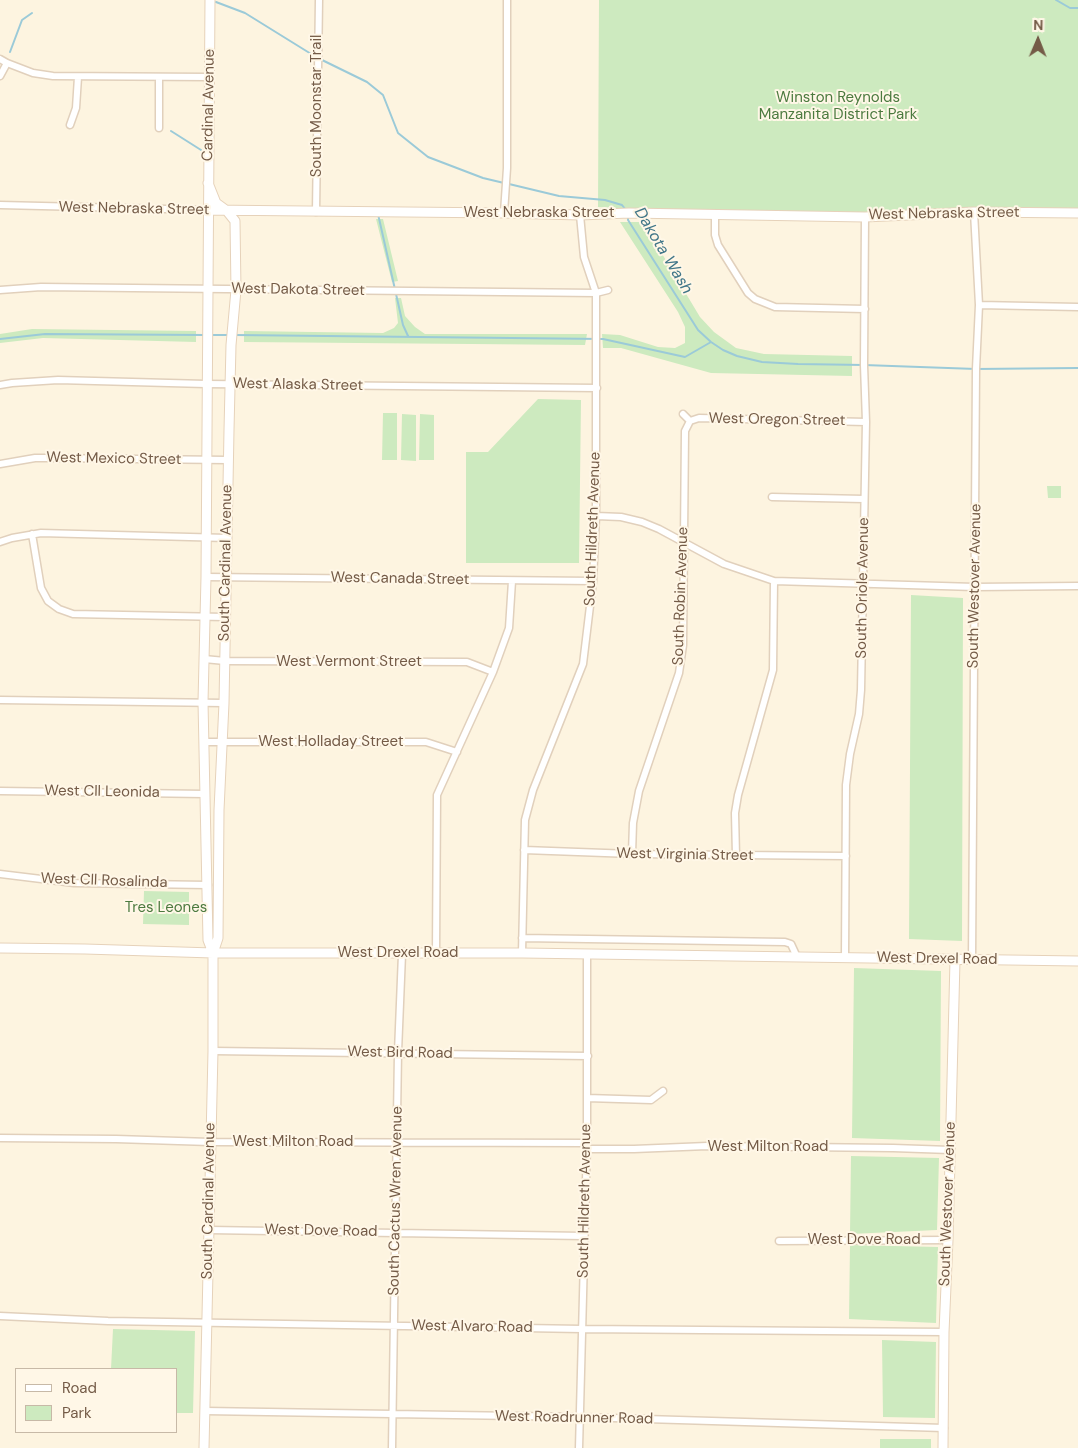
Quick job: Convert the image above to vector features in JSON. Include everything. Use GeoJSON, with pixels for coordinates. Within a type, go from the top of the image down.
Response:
{"type":"FeatureCollection","features":[{"type":"Feature","properties":{"kind":"street","name":"Cardinal Avenue"},"geometry":{"type":"LineString","coordinates":[[208,210],[210,0]]}},
{"type":"Feature","properties":{"kind":"street","name":"South Moonstar Trail"},"geometry":{"type":"LineString","coordinates":[[316,212],[319,0]]}},
{"type":"Feature","properties":{"kind":"street"},"geometry":{"type":"LineString","coordinates":[[504,213],[507,168],[508,0]]}},
{"type":"Feature","properties":{"kind":"street"},"geometry":{"type":"LineString","coordinates":[[0,59],[33,73],[78,77],[209,77]]}},
{"type":"Feature","properties":{"kind":"street"},"geometry":{"type":"LineString","coordinates":[[0,76],[7,63]]}},
{"type":"Feature","properties":{"kind":"street"},"geometry":{"type":"LineString","coordinates":[[70,125],[76,108],[78,77]]}},
{"type":"Feature","properties":{"kind":"street"},"geometry":{"type":"LineString","coordinates":[[159,77],[159,128]]}},
{"type":"Feature","properties":{"kind":"street","name":"South Cardinal Avenue"},"geometry":{"type":"LineString","coordinates":[[204,1448],[213,953],[218,938],[218,810],[224,703],[231,345],[236,290],[235,221],[228,211],[216,202],[208,183]]}},
{"type":"Feature","properties":{"kind":"street","name":"West Nebraska Street"},"geometry":{"type":"LineString","coordinates":[[0,206],[580,215],[629,213],[865,216],[974,212],[1078,213]]}},
{"type":"Feature","properties":{"kind":"street","name":"South Cardinal Avenue"},"geometry":{"type":"LineString","coordinates":[[208,210],[204,742],[208,940],[213,953]]}},
{"type":"Feature","properties":{"kind":"street","name":"South Westover Avenue"},"geometry":{"type":"LineString","coordinates":[[972,960],[976,368],[979,305],[974,212]]}},
{"type":"Feature","properties":{"kind":"street","name":"South Hildreth Avenue"},"geometry":{"type":"LineString","coordinates":[[522,953],[525,820],[533,790],[583,664],[593,581],[596,516],[596,293],[584,257],[580,215]]}},
{"type":"Feature","properties":{"kind":"street"},"geometry":{"type":"LineString","coordinates":[[714,215],[718,245],[748,294],[755,300],[775,307],[865,309]]}},
{"type":"Feature","properties":{"kind":"street","name":"South Oriole Avenue"},"geometry":{"type":"LineString","coordinates":[[845,958],[846,785],[862,690],[862,585],[866,422],[864,364],[865,216]]}},
{"type":"Feature","properties":{"kind":"street","name":"West Dakota Street"},"geometry":{"type":"LineString","coordinates":[[0,290],[41,287],[596,293],[608,290]]}},
{"type":"Feature","properties":{"kind":"street"},"geometry":{"type":"LineString","coordinates":[[979,305],[1078,307]]}},
{"type":"Feature","properties":{"kind":"street","name":"West Alaska Street"},"geometry":{"type":"LineString","coordinates":[[0,385],[12,382],[58,380],[206,384],[597,388]]}},
{"type":"Feature","properties":{"kind":"street"},"geometry":{"type":"LineString","coordinates":[[683,414],[690,421]]}},
{"type":"Feature","properties":{"kind":"street","name":"West Oregon Street"},"geometry":{"type":"LineString","coordinates":[[690,421],[699,418],[866,422]]}},
{"type":"Feature","properties":{"kind":"street","name":"South Robin Avenue"},"geometry":{"type":"LineString","coordinates":[[632,854],[633,823],[639,791],[679,673],[683,645],[685,431],[690,421]]}},
{"type":"Feature","properties":{"kind":"street","name":"West Mexico Street"},"geometry":{"type":"LineString","coordinates":[[0,464],[35,458],[228,460]]}},
{"type":"Feature","properties":{"kind":"street"},"geometry":{"type":"LineString","coordinates":[[772,497],[864,498]]}},
{"type":"Feature","properties":{"kind":"street"},"geometry":{"type":"LineString","coordinates":[[596,516],[621,517],[639,521],[659,529],[724,564],[774,581],[975,587],[1078,586]]}},
{"type":"Feature","properties":{"kind":"street"},"geometry":{"type":"LineString","coordinates":[[0,542],[32,534],[47,533],[227,538]]}},
{"type":"Feature","properties":{"kind":"street"},"geometry":{"type":"LineString","coordinates":[[32,534],[40,588],[48,600],[59,609],[73,614],[225,617]]}},
{"type":"Feature","properties":{"kind":"street","name":"West Canada Street"},"geometry":{"type":"LineString","coordinates":[[206,577],[593,581]]}},
{"type":"Feature","properties":{"kind":"street"},"geometry":{"type":"LineString","coordinates":[[436,953],[437,795],[493,672],[509,628],[512,581]]}},
{"type":"Feature","properties":{"kind":"street"},"geometry":{"type":"LineString","coordinates":[[736,856],[735,813],[738,795],[773,670],[774,581]]}},
{"type":"Feature","properties":{"kind":"street","name":"West Vermont Street"},"geometry":{"type":"LineString","coordinates":[[204,659],[225,661],[467,662],[493,672]]}},
{"type":"Feature","properties":{"kind":"street"},"geometry":{"type":"LineString","coordinates":[[0,700],[224,703]]}},
{"type":"Feature","properties":{"kind":"street","name":"West Holladay Street"},"geometry":{"type":"LineString","coordinates":[[204,742],[426,742],[457,752]]}},
{"type":"Feature","properties":{"kind":"street","name":"West Cll Leonida"},"geometry":{"type":"LineString","coordinates":[[0,791],[205,794]]}},
{"type":"Feature","properties":{"kind":"street","name":"West Virginia Street"},"geometry":{"type":"LineString","coordinates":[[524,850],[736,856],[846,856]]}},
{"type":"Feature","properties":{"kind":"street","name":"West Cll Rosalinda"},"geometry":{"type":"LineString","coordinates":[[0,874],[74,883],[208,885]]}},
{"type":"Feature","properties":{"kind":"street"},"geometry":{"type":"LineString","coordinates":[[522,938],[785,942],[791,944],[797,958]]}},
{"type":"Feature","properties":{"kind":"street","name":"West Drexel Road"},"geometry":{"type":"LineString","coordinates":[[0,948],[213,953],[522,953],[1078,961]]}},
{"type":"Feature","properties":{"kind":"street","name":"South Cactus Wren Avenue"},"geometry":{"type":"LineString","coordinates":[[392,1448],[398,1052],[402,954]]}},
{"type":"Feature","properties":{"kind":"street","name":"South Hildreth Avenue"},"geometry":{"type":"LineString","coordinates":[[578,1448],[588,1098],[588,954]]}},
{"type":"Feature","properties":{"kind":"street","name":"South Westover Avenue"},"geometry":{"type":"LineString","coordinates":[[943,1448],[944,1332],[955,960]]}},
{"type":"Feature","properties":{"kind":"street","name":"West Bird Road"},"geometry":{"type":"LineString","coordinates":[[212,1050],[588,1056]]}},
{"type":"Feature","properties":{"kind":"street"},"geometry":{"type":"LineString","coordinates":[[588,1098],[651,1100],[663,1091]]}},
{"type":"Feature","properties":{"kind":"street","name":"West Milton Road"},"geometry":{"type":"LineString","coordinates":[[0,1138],[210,1142],[397,1142],[587,1146],[634,1149],[706,1146],[950,1150]]}},
{"type":"Feature","properties":{"kind":"street","name":"West Dove Road"},"geometry":{"type":"LineString","coordinates":[[209,1230],[584,1236]]}},
{"type":"Feature","properties":{"kind":"street","name":"West Dove Road"},"geometry":{"type":"LineString","coordinates":[[779,1241],[948,1240]]}},
{"type":"Feature","properties":{"kind":"street","name":"West Alvaro Road"},"geometry":{"type":"LineString","coordinates":[[0,1316],[582,1329],[944,1332]]}},
{"type":"Feature","properties":{"kind":"street","name":"West Roadrunner Road"},"geometry":{"type":"LineString","coordinates":[[205,1411],[579,1418],[944,1428]]}},
{"type":"Feature","properties":{"kind":"green space","name":"Winston Reynolds Manzanita District Park"},"geometry":{"type":"Polygon","coordinates":[[[599,0],[1078,0],[1078,208],[991,208],[867,213],[638,210],[598,207],[599,0]]]}},
{"type":"Feature","properties":{"kind":"green space"},"geometry":{"type":"Polygon","coordinates":[[[376,219],[383,219],[398,281],[392,282],[376,219]]]}},
{"type":"Feature","properties":{"kind":"green space"},"geometry":{"type":"Polygon","coordinates":[[[620,222],[643,222],[700,317],[714,332],[736,348],[764,354],[852,356],[852,376],[711,373],[621,348],[603,348],[602,334],[620,335],[658,347],[675,348],[685,343],[685,327],[678,312],[620,222]]]}},
{"type":"Feature","properties":{"kind":"green space"},"geometry":{"type":"Polygon","coordinates":[[[395,298],[401,298],[405,316],[425,334],[587,334],[585,345],[244,342],[244,331],[383,333],[394,328],[398,323],[395,298]]]}},
{"type":"Feature","properties":{"kind":"green space"},"geometry":{"type":"Polygon","coordinates":[[[32,329],[196,331],[196,342],[43,338],[0,343],[0,334],[32,329]]]}},
{"type":"Feature","properties":{"kind":"green space"},"geometry":{"type":"Polygon","coordinates":[[[538,399],[581,400],[579,563],[466,563],[466,452],[488,452],[538,399]]]}},
{"type":"Feature","properties":{"kind":"green space"},"geometry":{"type":"Polygon","coordinates":[[[383,413],[397,413],[397,460],[382,460],[383,413]]]}},
{"type":"Feature","properties":{"kind":"green space"},"geometry":{"type":"Polygon","coordinates":[[[402,414],[416,415],[416,461],[401,460],[402,414]]]}},
{"type":"Feature","properties":{"kind":"green space"},"geometry":{"type":"Polygon","coordinates":[[[420,414],[434,415],[434,460],[419,460],[420,414]]]}},
{"type":"Feature","properties":{"kind":"green space"},"geometry":{"type":"Polygon","coordinates":[[[1047,486],[1061,486],[1061,498],[1048,498],[1047,486]]]}},
{"type":"Feature","properties":{"kind":"green space"},"geometry":{"type":"Polygon","coordinates":[[[911,595],[963,598],[962,941],[909,939],[911,595]]]}},
{"type":"Feature","properties":{"kind":"green space","name":"Tres Leones"},"geometry":{"type":"Polygon","coordinates":[[[144,891],[189,892],[189,925],[143,924],[144,891]]]}},
{"type":"Feature","properties":{"kind":"green space"},"geometry":{"type":"Polygon","coordinates":[[[854,968],[941,971],[940,1141],[852,1138],[854,968]]]}},
{"type":"Feature","properties":{"kind":"green space"},"geometry":{"type":"Polygon","coordinates":[[[851,1156],[939,1158],[937,1230],[850,1234],[851,1156]]]}},
{"type":"Feature","properties":{"kind":"green space"},"geometry":{"type":"Polygon","coordinates":[[[850,1245],[938,1247],[936,1323],[849,1319],[850,1245]]]}},
{"type":"Feature","properties":{"kind":"green space"},"geometry":{"type":"Polygon","coordinates":[[[113,1329],[195,1331],[193,1413],[178,1413],[178,1368],[111,1368],[113,1329]]]}},
{"type":"Feature","properties":{"kind":"green space"},"geometry":{"type":"Polygon","coordinates":[[[882,1340],[936,1342],[935,1418],[883,1417],[882,1340]]]}},
{"type":"Feature","properties":{"kind":"green space"},"geometry":{"type":"Polygon","coordinates":[[[880,1439],[931,1439],[931,1448],[880,1448],[880,1439]]]}},
{"type":"Feature","properties":{"kind":"waterway"},"geometry":{"type":"LineString","coordinates":[[1056,0],[1070,8],[1078,8]]}},
{"type":"Feature","properties":{"kind":"waterway","name":"Dakota Wash"},"geometry":{"type":"LineString","coordinates":[[216,2],[245,13],[316,57]]}},
{"type":"Feature","properties":{"kind":"waterway"},"geometry":{"type":"LineString","coordinates":[[10,52],[22,20],[32,13]]}},
{"type":"Feature","properties":{"kind":"waterway","name":"Dakota Wash"},"geometry":{"type":"LineString","coordinates":[[320,59],[367,82],[383,95],[398,133],[428,157],[483,178],[504,183]]}},
{"type":"Feature","properties":{"kind":"waterway"},"geometry":{"type":"LineString","coordinates":[[171,131],[201,150]]}},
{"type":"Feature","properties":{"kind":"waterway","name":"Dakota Wash"},"geometry":{"type":"LineString","coordinates":[[509,184],[559,196],[605,200],[622,205],[626,210]]}},
{"type":"Feature","properties":{"kind":"waterway"},"geometry":{"type":"LineString","coordinates":[[378,214],[403,325],[408,336]]}},
{"type":"Feature","properties":{"kind":"waterway","name":"Dakota Wash"},"geometry":{"type":"LineString","coordinates":[[628,217],[628,220],[698,330],[711,342],[737,356],[762,362],[798,364],[976,369],[1078,368]]}},
{"type":"Feature","properties":{"kind":"waterway"},"geometry":{"type":"LineString","coordinates":[[0,339],[45,334],[205,335]]}},
{"type":"Feature","properties":{"kind":"waterway"},"geometry":{"type":"LineString","coordinates":[[210,335],[230,335]]}},
{"type":"Feature","properties":{"kind":"waterway"},"geometry":{"type":"LineString","coordinates":[[235,335],[603,339],[685,357],[711,342]]}}]}
